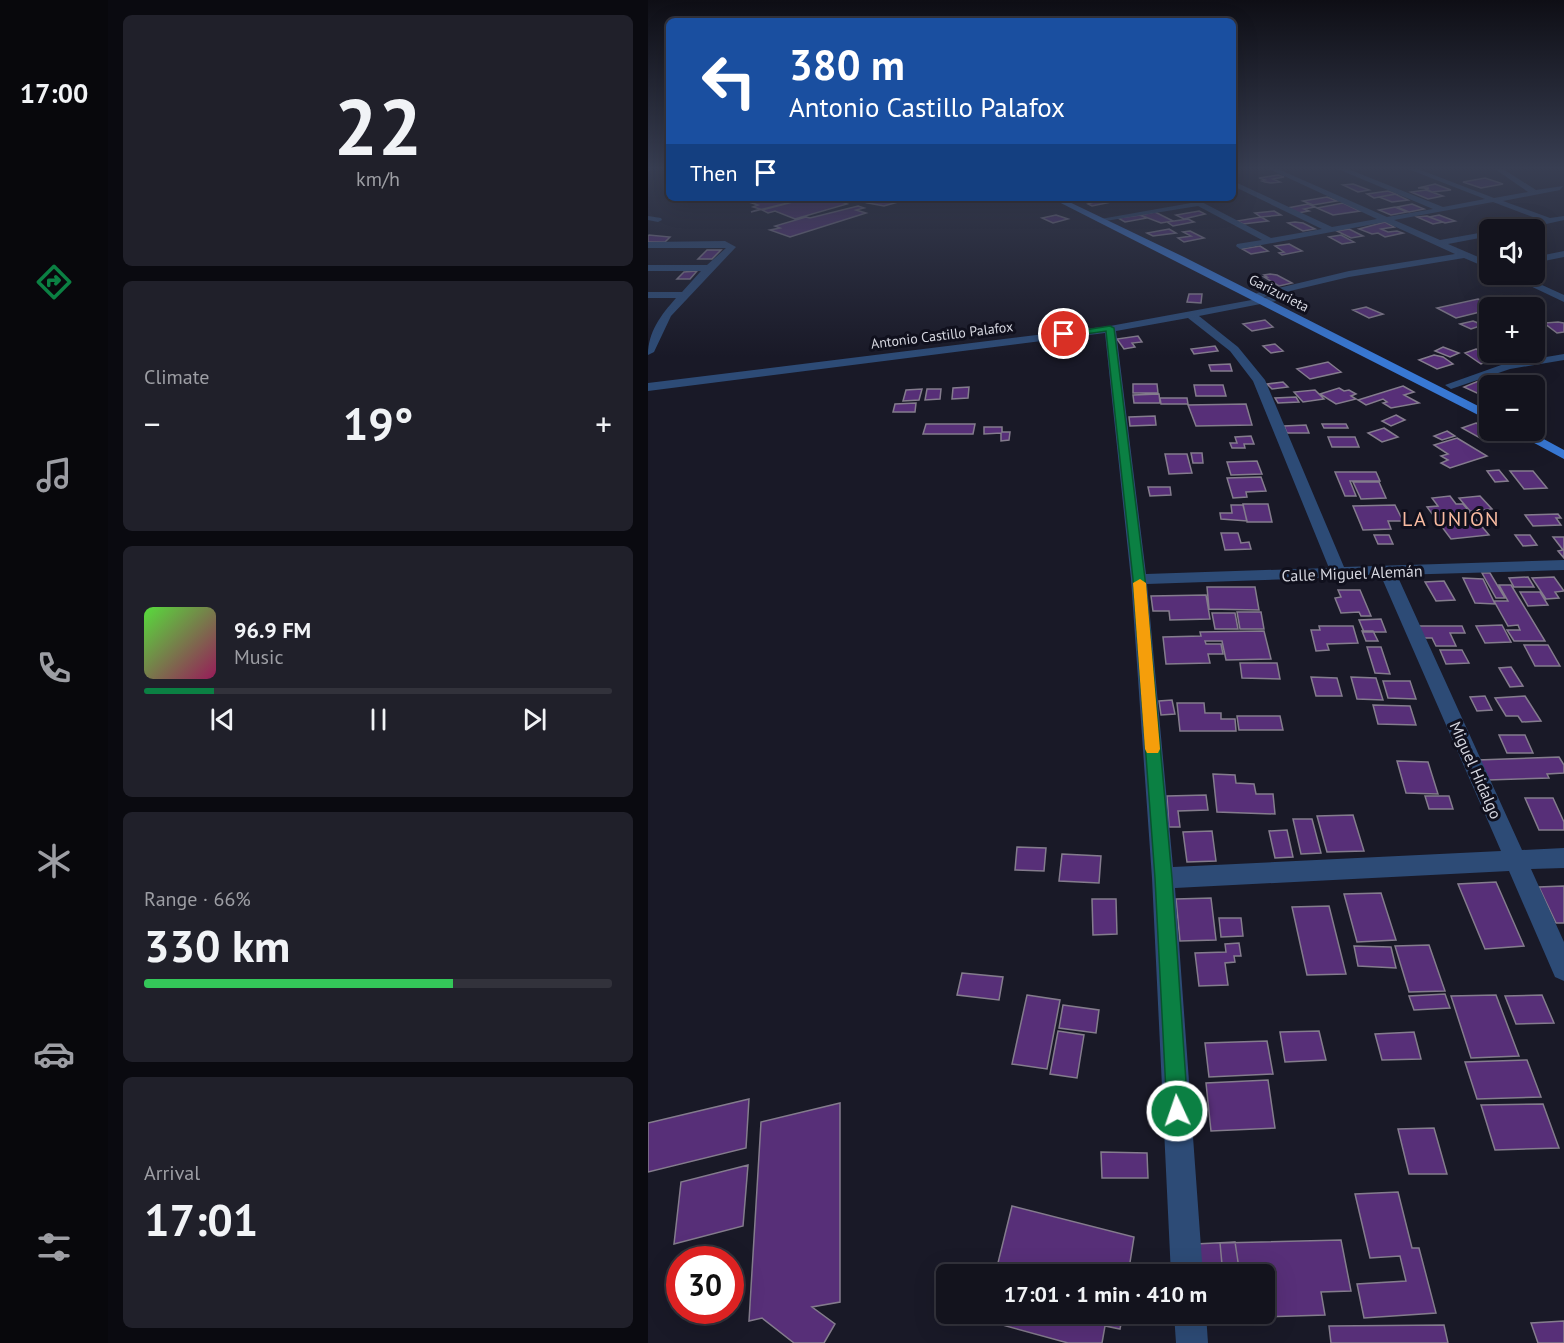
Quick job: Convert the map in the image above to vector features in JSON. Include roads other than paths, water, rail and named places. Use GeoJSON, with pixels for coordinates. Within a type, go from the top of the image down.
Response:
{"type":"FeatureCollection","features":[{"type":"Feature","properties":{"kind":"main road","name":"Garizurieta"},"geometry":{"type":"LineString","coordinates":[[1129,232],[1181,259],[1470,394]]}},
{"type":"Feature","properties":{"kind":"main road","name":"Garizurieta"},"geometry":{"type":"LineString","coordinates":[[1136,232],[1479,411]]}},
{"type":"Feature","properties":{"kind":"main road"},"geometry":{"type":"LineString","coordinates":[[1545,432],[1564,441]]}},
{"type":"Feature","properties":{"kind":"main road"},"geometry":{"type":"LineString","coordinates":[[1537,441],[1564,455]]}},
{"type":"Feature","properties":{"kind":"street"},"geometry":{"type":"LineString","coordinates":[[1253,232],[1269,240]]}},
{"type":"Feature","properties":{"kind":"street"},"geometry":{"type":"LineString","coordinates":[[1240,246],[1315,232]]}},
{"type":"Feature","properties":{"kind":"street"},"geometry":{"type":"LineString","coordinates":[[1415,232],[1479,261]]}},
{"type":"Feature","properties":{"kind":"street"},"geometry":{"type":"LineString","coordinates":[[1440,243],[1479,235]]}},
{"type":"Feature","properties":{"kind":"street"},"geometry":{"type":"LineString","coordinates":[[648,245],[729,245],[732,247],[709,268],[666,315],[648,352]]}},
{"type":"Feature","properties":{"kind":"street"},"geometry":{"type":"LineString","coordinates":[[1545,258],[1564,254]]}},
{"type":"Feature","properties":{"kind":"street","name":"Antonio Castillo Palafox"},"geometry":{"type":"LineString","coordinates":[[648,387],[1110,328],[1263,298],[1348,274],[1465,255]]}},
{"type":"Feature","properties":{"kind":"street"},"geometry":{"type":"LineString","coordinates":[[648,268],[709,268]]}},
{"type":"Feature","properties":{"kind":"street"},"geometry":{"type":"LineString","coordinates":[[1534,285],[1563,298]]}},
{"type":"Feature","properties":{"kind":"street"},"geometry":{"type":"LineString","coordinates":[[648,295],[685,294]]}},
{"type":"Feature","properties":{"kind":"street"},"geometry":{"type":"LineString","coordinates":[[1190,314],[1234,349],[1258,380],[1339,574]]}},
{"type":"Feature","properties":{"kind":"street"},"geometry":{"type":"LineString","coordinates":[[1110,328],[1139,579],[1163,878],[1186,1264]]}},
{"type":"Feature","properties":{"kind":"street"},"geometry":{"type":"LineString","coordinates":[[1451,385],[1508,366],[1564,357]]}},
{"type":"Feature","properties":{"kind":"street","name":"Calle Miguel Alemán"},"geometry":{"type":"LineString","coordinates":[[1139,579],[1564,565]]}},
{"type":"Feature","properties":{"kind":"street","name":"Miguel Hidalgo"},"geometry":{"type":"LineString","coordinates":[[1387,572],[1564,969]]}},
{"type":"Feature","properties":{"kind":"street"},"geometry":{"type":"LineString","coordinates":[[1163,878],[1564,858]]}},
{"type":"Feature","properties":{"kind":"street"},"geometry":{"type":"LineString","coordinates":[[1191,1324],[1192,1343]]}},
{"type":"Feature","properties":{"kind":"district","name":"LA UNIÓN"},"geometry":{"type":"Point","coordinates":[1451,519]}}]}
